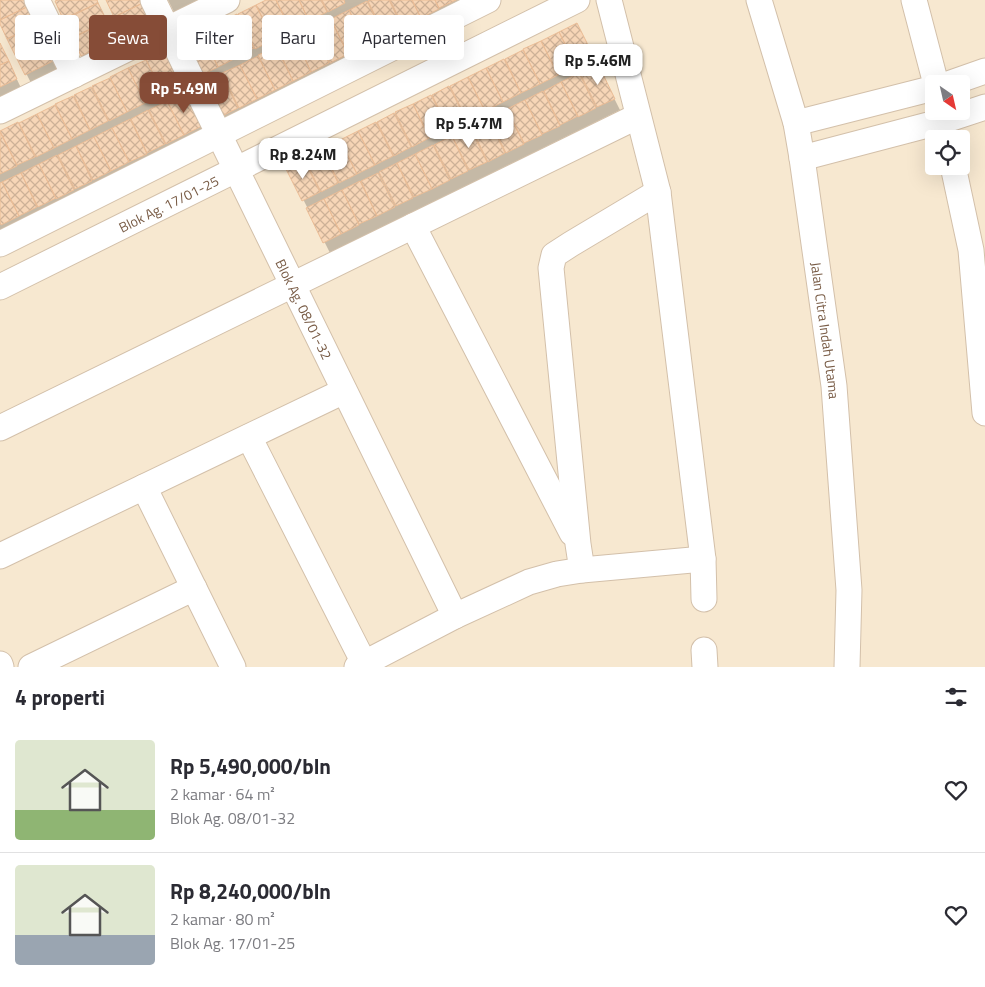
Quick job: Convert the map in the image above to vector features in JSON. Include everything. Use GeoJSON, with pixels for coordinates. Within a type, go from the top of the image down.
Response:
{"type":"FeatureCollection","features":[{"type":"Feature","properties":{"kind":"street"},"geometry":{"type":"LineString","coordinates":[[37,0],[74,75]]}},
{"type":"Feature","properties":{"kind":"street","name":"Blok Ag. 08/01-32"},"geometry":{"type":"LineString","coordinates":[[153,0],[160,15]]}},
{"type":"Feature","properties":{"kind":"street"},"geometry":{"type":"LineString","coordinates":[[167,30],[228,0]]}},
{"type":"Feature","properties":{"kind":"street"},"geometry":{"type":"LineString","coordinates":[[0,244],[488,0]]}},
{"type":"Feature","properties":{"kind":"street","name":"Blok Ag. 17/01-25"},"geometry":{"type":"LineString","coordinates":[[0,286],[577,0]]}},
{"type":"Feature","properties":{"kind":"street"},"geometry":{"type":"LineString","coordinates":[[609,0],[658,192],[703,559],[704,599]]}},
{"type":"Feature","properties":{"kind":"street","name":"Jalan Citra Indah Utama"},"geometry":{"type":"LineString","coordinates":[[759,0],[796,123],[834,386],[849,590],[847,667]]}},
{"type":"Feature","properties":{"kind":"street"},"geometry":{"type":"LineString","coordinates":[[914,0],[934,75]]}},
{"type":"Feature","properties":{"kind":"street","name":"Blok Ag. 08/01-32"},"geometry":{"type":"LineString","coordinates":[[167,30],[455,616]]}},
{"type":"Feature","properties":{"kind":"street"},"geometry":{"type":"LineString","coordinates":[[0,111],[105,60]]}},
{"type":"Feature","properties":{"kind":"street"},"geometry":{"type":"LineString","coordinates":[[970,77],[985,72]]}},
{"type":"Feature","properties":{"kind":"street"},"geometry":{"type":"LineString","coordinates":[[796,123],[925,90]]}},
{"type":"Feature","properties":{"kind":"street"},"geometry":{"type":"LineString","coordinates":[[802,158],[944,124],[985,107]]}},
{"type":"Feature","properties":{"kind":"street"},"geometry":{"type":"LineString","coordinates":[[0,428],[638,116]]}},
{"type":"Feature","properties":{"kind":"street"},"geometry":{"type":"LineString","coordinates":[[956,175],[978,248],[985,413]]}},
{"type":"Feature","properties":{"kind":"street"},"geometry":{"type":"LineString","coordinates":[[582,570],[552,268],[554,255],[658,192]]}},
{"type":"Feature","properties":{"kind":"street"},"geometry":{"type":"LineString","coordinates":[[413,226],[578,544]]}},
{"type":"Feature","properties":{"kind":"street"},"geometry":{"type":"LineString","coordinates":[[0,556],[344,391]]}},
{"type":"Feature","properties":{"kind":"street"},"geometry":{"type":"LineString","coordinates":[[249,436],[360,665],[455,616],[529,582],[557,574],[582,570],[703,559]]}},
{"type":"Feature","properties":{"kind":"street"},"geometry":{"type":"LineString","coordinates":[[144,487],[233,667]]}},
{"type":"Feature","properties":{"kind":"street"},"geometry":{"type":"LineString","coordinates":[[30,667],[194,588]]}},
{"type":"Feature","properties":{"kind":"shaded area"},"geometry":{"type":"Polygon","coordinates":[[[0,0],[985,0],[985,667],[0,667],[0,0]]]}},
{"type":"Feature","properties":{"kind":"building"},"geometry":{"type":"Polygon","coordinates":[[[0,0],[31,0],[33,4],[0,20],[0,0]]]}},
{"type":"Feature","properties":{"kind":"building"},"geometry":{"type":"Polygon","coordinates":[[[97,0],[98,3],[72,15],[61,15],[55,1],[97,0]]]}},
{"type":"Feature","properties":{"kind":"building"},"geometry":{"type":"Polygon","coordinates":[[[106,0],[149,0],[118,15],[113,15],[106,0]]]}},
{"type":"Feature","properties":{"kind":"building"},"geometry":{"type":"Polygon","coordinates":[[[149,0],[156,15],[118,15],[149,0]]]}},
{"type":"Feature","properties":{"kind":"building"},"geometry":{"type":"Polygon","coordinates":[[[266,0],[276,0],[283,15],[262,15],[262,17],[256,5],[266,0]]]}},
{"type":"Feature","properties":{"kind":"building"},"geometry":{"type":"Polygon","coordinates":[[[276,0],[299,0],[306,15],[284,15],[276,0]]]}},
{"type":"Feature","properties":{"kind":"building"},"geometry":{"type":"Polygon","coordinates":[[[299,0],[321,0],[327,12],[321,15],[306,15],[299,0]]]}},
{"type":"Feature","properties":{"kind":"building"},"geometry":{"type":"Polygon","coordinates":[[[322,0],[344,0],[345,3],[328,12],[322,0]]]}},
{"type":"Feature","properties":{"kind":"building"},"geometry":{"type":"Polygon","coordinates":[[[389,0],[396,15],[375,15],[368,1],[389,0]]]}},
{"type":"Feature","properties":{"kind":"building"},"geometry":{"type":"Polygon","coordinates":[[[390,0],[412,0],[420,15],[398,15],[390,0]]]}},
{"type":"Feature","properties":{"kind":"building"},"geometry":{"type":"Polygon","coordinates":[[[412,0],[435,0],[439,9],[427,15],[420,15],[412,0]]]}},
{"type":"Feature","properties":{"kind":"building"},"geometry":{"type":"Polygon","coordinates":[[[435,0],[456,0],[439,8],[435,0]]]}},
{"type":"Feature","properties":{"kind":"building"},"geometry":{"type":"Polygon","coordinates":[[[367,1],[374,15],[351,15],[349,10],[367,1]]]}},
{"type":"Feature","properties":{"kind":"building"},"geometry":{"type":"Polygon","coordinates":[[[98,3],[104,15],[89,15],[89,29],[79,34],[79,15],[74,15],[98,3]]]}},
{"type":"Feature","properties":{"kind":"building"},"geometry":{"type":"Polygon","coordinates":[[[33,4],[38,15],[15,15],[15,35],[7,39],[0,20],[33,4]]]}},
{"type":"Feature","properties":{"kind":"building"},"geometry":{"type":"Polygon","coordinates":[[[256,5],[262,17],[262,46],[255,49],[252,43],[252,15],[238,14],[256,5]]]}},
{"type":"Feature","properties":{"kind":"building"},"geometry":{"type":"Polygon","coordinates":[[[349,10],[351,15],[344,15],[344,46],[334,25],[334,18],[349,10]]]}},
{"type":"Feature","properties":{"kind":"building"},"geometry":{"type":"Polygon","coordinates":[[[577,23],[594,57],[576,66],[559,32],[577,23]]]}},
{"type":"Feature","properties":{"kind":"building"},"geometry":{"type":"Polygon","coordinates":[[[334,26],[344,46],[344,56],[330,63],[329,60],[334,60],[334,26]]]}},
{"type":"Feature","properties":{"kind":"building"},"geometry":{"type":"Polygon","coordinates":[[[89,30],[89,52],[81,56],[79,52],[79,35],[89,30]]]}},
{"type":"Feature","properties":{"kind":"building"},"geometry":{"type":"Polygon","coordinates":[[[559,32],[576,66],[558,75],[541,41],[559,32]]]}},
{"type":"Feature","properties":{"kind":"building"},"geometry":{"type":"Polygon","coordinates":[[[15,35],[15,55],[7,39],[15,35]]]}},
{"type":"Feature","properties":{"kind":"building"},"geometry":{"type":"Polygon","coordinates":[[[541,41],[558,75],[540,84],[523,49],[541,41]]]}},
{"type":"Feature","properties":{"kind":"building"},"geometry":{"type":"Polygon","coordinates":[[[0,43],[9,61],[0,65],[0,43]]]}},
{"type":"Feature","properties":{"kind":"building"},"geometry":{"type":"Polygon","coordinates":[[[523,50],[540,84],[521,93],[505,59],[523,50]]]}},
{"type":"Feature","properties":{"kind":"building"},"geometry":{"type":"Polygon","coordinates":[[[262,53],[262,60],[282,60],[293,81],[275,90],[258,55],[262,53]]]}},
{"type":"Feature","properties":{"kind":"building"},"geometry":{"type":"Polygon","coordinates":[[[167,56],[181,85],[163,94],[146,60],[167,60],[167,56]]]}},
{"type":"Feature","properties":{"kind":"building"},"geometry":{"type":"Polygon","coordinates":[[[258,56],[275,90],[257,99],[240,65],[258,56]]]}},
{"type":"Feature","properties":{"kind":"building"},"geometry":{"type":"Polygon","coordinates":[[[504,59],[521,93],[503,102],[486,68],[504,59]]]}},
{"type":"Feature","properties":{"kind":"building"},"geometry":{"type":"Polygon","coordinates":[[[18,60],[55,60],[25,75],[18,60]]]}},
{"type":"Feature","properties":{"kind":"building"},"geometry":{"type":"Polygon","coordinates":[[[146,60],[163,94],[145,103],[128,68],[146,60]]]}},
{"type":"Feature","properties":{"kind":"building"},"geometry":{"type":"Polygon","coordinates":[[[192,60],[215,60],[218,67],[200,76],[192,60]]]}},
{"type":"Feature","properties":{"kind":"building"},"geometry":{"type":"Polygon","coordinates":[[[215,60],[232,60],[218,67],[215,60]]]}},
{"type":"Feature","properties":{"kind":"building"},"geometry":{"type":"Polygon","coordinates":[[[283,60],[306,60],[311,72],[293,81],[283,60]]]}},
{"type":"Feature","properties":{"kind":"building"},"geometry":{"type":"Polygon","coordinates":[[[306,60],[328,60],[329,63],[311,72],[306,60]]]}},
{"type":"Feature","properties":{"kind":"building"},"geometry":{"type":"Polygon","coordinates":[[[9,61],[17,79],[0,87],[0,65],[9,61]]]}},
{"type":"Feature","properties":{"kind":"building"},"geometry":{"type":"Polygon","coordinates":[[[598,64],[615,99],[597,107],[580,73],[598,64]]]}},
{"type":"Feature","properties":{"kind":"building"},"geometry":{"type":"Polygon","coordinates":[[[240,65],[257,99],[239,108],[222,73],[240,65]]]}},
{"type":"Feature","properties":{"kind":"building"},"geometry":{"type":"Polygon","coordinates":[[[128,68],[145,103],[127,112],[110,77],[128,68]]]}},
{"type":"Feature","properties":{"kind":"building"},"geometry":{"type":"Polygon","coordinates":[[[486,68],[503,102],[485,111],[468,77],[486,68]]]}},
{"type":"Feature","properties":{"kind":"building"},"geometry":{"type":"Polygon","coordinates":[[[579,73],[596,108],[578,117],[561,82],[579,73]]]}},
{"type":"Feature","properties":{"kind":"building"},"geometry":{"type":"Polygon","coordinates":[[[221,74],[238,108],[220,117],[203,83],[221,74]]]}},
{"type":"Feature","properties":{"kind":"building"},"geometry":{"type":"Polygon","coordinates":[[[468,77],[485,111],[467,120],[450,86],[468,77]]]}},
{"type":"Feature","properties":{"kind":"building"},"geometry":{"type":"Polygon","coordinates":[[[110,78],[127,112],[109,121],[92,86],[110,78]]]}},
{"type":"Feature","properties":{"kind":"building"},"geometry":{"type":"Polygon","coordinates":[[[561,82],[578,116],[560,125],[544,91],[561,82]]]}},
{"type":"Feature","properties":{"kind":"building"},"geometry":{"type":"Polygon","coordinates":[[[449,86],[466,120],[449,129],[432,95],[449,86]]]}},
{"type":"Feature","properties":{"kind":"building"},"geometry":{"type":"Polygon","coordinates":[[[91,87],[108,121],[90,130],[74,95],[91,87]]]}},
{"type":"Feature","properties":{"kind":"building"},"geometry":{"type":"Polygon","coordinates":[[[543,91],[560,126],[542,134],[525,100],[543,91]]]}},
{"type":"Feature","properties":{"kind":"building"},"geometry":{"type":"Polygon","coordinates":[[[185,92],[202,126],[184,135],[167,101],[185,92]]]}},
{"type":"Feature","properties":{"kind":"building"},"geometry":{"type":"Polygon","coordinates":[[[431,95],[448,129],[430,138],[413,104],[431,95]]]}},
{"type":"Feature","properties":{"kind":"building"},"geometry":{"type":"Polygon","coordinates":[[[73,96],[90,130],[72,139],[55,104],[73,96]]]}},
{"type":"Feature","properties":{"kind":"building"},"geometry":{"type":"Polygon","coordinates":[[[525,100],[542,135],[524,143],[507,109],[525,100]]]}},
{"type":"Feature","properties":{"kind":"building"},"geometry":{"type":"Polygon","coordinates":[[[167,101],[184,135],[166,144],[149,110],[167,101]]]}},
{"type":"Feature","properties":{"kind":"building"},"geometry":{"type":"Polygon","coordinates":[[[413,104],[429,138],[412,147],[395,112],[413,104]]]}},
{"type":"Feature","properties":{"kind":"building"},"geometry":{"type":"Polygon","coordinates":[[[55,105],[72,139],[54,148],[37,114],[55,105]]]}},
{"type":"Feature","properties":{"kind":"building"},"geometry":{"type":"Polygon","coordinates":[[[506,109],[524,144],[506,153],[489,118],[506,109]]]}},
{"type":"Feature","properties":{"kind":"building"},"geometry":{"type":"Polygon","coordinates":[[[148,110],[165,144],[147,153],[131,119],[148,110]]]}},
{"type":"Feature","properties":{"kind":"building"},"geometry":{"type":"Polygon","coordinates":[[[394,113],[411,147],[394,156],[377,122],[394,113]]]}},
{"type":"Feature","properties":{"kind":"building"},"geometry":{"type":"Polygon","coordinates":[[[37,114],[54,148],[36,157],[19,123],[37,114]]]}},
{"type":"Feature","properties":{"kind":"building"},"geometry":{"type":"Polygon","coordinates":[[[488,118],[505,153],[488,162],[471,127],[488,118]]]}},
{"type":"Feature","properties":{"kind":"building"},"geometry":{"type":"Polygon","coordinates":[[[130,119],[147,154],[129,162],[112,128],[130,119]]]}},
{"type":"Feature","properties":{"kind":"building"},"geometry":{"type":"Polygon","coordinates":[[[18,122],[35,157],[17,165],[0,131],[18,122]]]}},
{"type":"Feature","properties":{"kind":"building"},"geometry":{"type":"Polygon","coordinates":[[[376,122],[393,156],[375,165],[358,131],[376,122]]]}},
{"type":"Feature","properties":{"kind":"building"},"geometry":{"type":"Polygon","coordinates":[[[112,128],[129,162],[111,171],[94,137],[112,128]]]}},
{"type":"Feature","properties":{"kind":"building"},"geometry":{"type":"Polygon","coordinates":[[[470,128],[487,162],[469,170],[452,136],[470,128]]]}},
{"type":"Feature","properties":{"kind":"building"},"geometry":{"type":"Polygon","coordinates":[[[358,131],[375,165],[357,174],[340,140],[358,131]]]}},
{"type":"Feature","properties":{"kind":"building"},"geometry":{"type":"Polygon","coordinates":[[[0,132],[17,166],[0,174],[0,132]]]}},
{"type":"Feature","properties":{"kind":"building"},"geometry":{"type":"Polygon","coordinates":[[[452,136],[468,171],[451,179],[434,145],[452,136]]]}},
{"type":"Feature","properties":{"kind":"building"},"geometry":{"type":"Polygon","coordinates":[[[94,137],[111,171],[93,180],[76,146],[94,137]]]}},
{"type":"Feature","properties":{"kind":"building"},"geometry":{"type":"Polygon","coordinates":[[[340,140],[357,174],[339,183],[322,148],[340,140]]]}},
{"type":"Feature","properties":{"kind":"building"},"geometry":{"type":"Polygon","coordinates":[[[433,145],[450,180],[432,189],[415,154],[433,145]]]}},
{"type":"Feature","properties":{"kind":"building"},"geometry":{"type":"Polygon","coordinates":[[[76,146],[92,181],[75,189],[58,155],[76,146]]]}},
{"type":"Feature","properties":{"kind":"building"},"geometry":{"type":"Polygon","coordinates":[[[322,149],[338,183],[321,192],[304,158],[322,149]]]}},
{"type":"Feature","properties":{"kind":"building"},"geometry":{"type":"Polygon","coordinates":[[[415,154],[432,189],[414,197],[397,163],[415,154]]]}},
{"type":"Feature","properties":{"kind":"building"},"geometry":{"type":"Polygon","coordinates":[[[57,155],[74,190],[56,199],[39,164],[57,155]]]}},
{"type":"Feature","properties":{"kind":"building"},"geometry":{"type":"Polygon","coordinates":[[[303,158],[320,192],[302,201],[285,167],[303,158]]]}},
{"type":"Feature","properties":{"kind":"building"},"geometry":{"type":"Polygon","coordinates":[[[397,163],[413,198],[396,206],[379,172],[397,163]]]}},
{"type":"Feature","properties":{"kind":"building"},"geometry":{"type":"Polygon","coordinates":[[[39,164],[56,198],[38,207],[21,173],[39,164]]]}},
{"type":"Feature","properties":{"kind":"building"},"geometry":{"type":"Polygon","coordinates":[[[21,173],[37,207],[19,216],[2,182],[21,173]]]}},
{"type":"Feature","properties":{"kind":"building"},"geometry":{"type":"Polygon","coordinates":[[[378,173],[395,207],[377,216],[361,181],[378,173]]]}},
{"type":"Feature","properties":{"kind":"building"},"geometry":{"type":"Polygon","coordinates":[[[360,181],[377,216],[359,224],[342,190],[360,181]]]}},
{"type":"Feature","properties":{"kind":"building"},"geometry":{"type":"Polygon","coordinates":[[[2,182],[19,216],[1,225],[0,183],[2,182]]]}},
{"type":"Feature","properties":{"kind":"building"},"geometry":{"type":"Polygon","coordinates":[[[342,190],[359,225],[341,234],[324,199],[342,190]]]}},
{"type":"Feature","properties":{"kind":"building"},"geometry":{"type":"Polygon","coordinates":[[[324,199],[341,234],[323,243],[306,208],[324,199]]]}}]}
